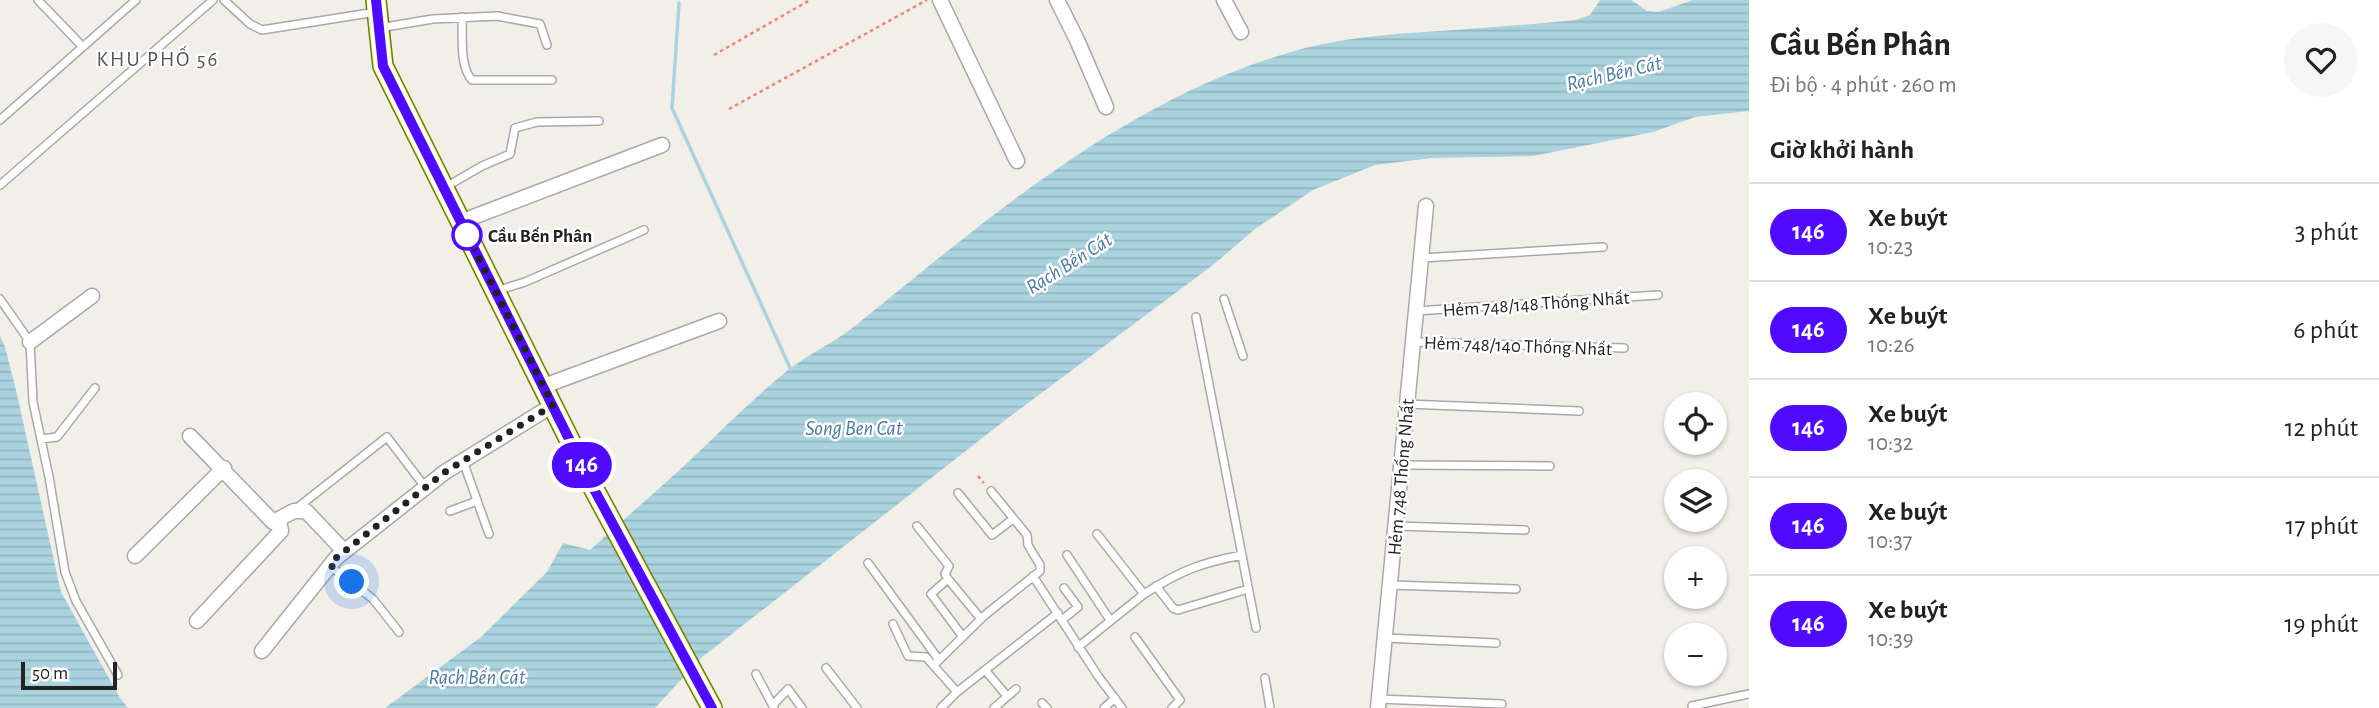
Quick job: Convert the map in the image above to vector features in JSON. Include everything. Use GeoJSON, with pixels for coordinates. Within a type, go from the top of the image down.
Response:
{"type":"FeatureCollection","features":[{"type":"Feature","properties":{"kind":"main road"},"geometry":{"type":"LineString","coordinates":[[377,13],[383,66],[595,491],[712,708]]}},
{"type":"Feature","properties":{"kind":"street"},"geometry":{"type":"LineString","coordinates":[[940,0],[1017,161]]}},
{"type":"Feature","properties":{"kind":"street"},"geometry":{"type":"LineString","coordinates":[[1056,0],[1106,107]]}},
{"type":"Feature","properties":{"kind":"street"},"geometry":{"type":"LineString","coordinates":[[1224,0],[1241,32]]}},
{"type":"Feature","properties":{"kind":"street"},"geometry":{"type":"LineString","coordinates":[[460,222],[662,145]]}},
{"type":"Feature","properties":{"kind":"street","name":"Hẻm 748 Thống Nhất"},"geometry":{"type":"LineString","coordinates":[[1378,704],[1426,206]]}},
{"type":"Feature","properties":{"kind":"street"},"geometry":{"type":"LineString","coordinates":[[30,342],[92,296]]}},
{"type":"Feature","properties":{"kind":"street"},"geometry":{"type":"LineString","coordinates":[[544,386],[719,321]]}},
{"type":"Feature","properties":{"kind":"street"},"geometry":{"type":"LineString","coordinates":[[262,651],[344,551],[463,461],[553,405]]}},
{"type":"Feature","properties":{"kind":"street"},"geometry":{"type":"LineString","coordinates":[[190,436],[224,468],[273,522],[294,511],[306,511],[344,551]]}},
{"type":"Feature","properties":{"kind":"street"},"geometry":{"type":"LineString","coordinates":[[135,556],[224,468]]}},
{"type":"Feature","properties":{"kind":"street"},"geometry":{"type":"LineString","coordinates":[[197,621],[281,531],[279,520]]}},
{"type":"Feature","properties":{"kind":"lane"},"geometry":{"type":"LineString","coordinates":[[38,0],[83,47]]}},
{"type":"Feature","properties":{"kind":"lane"},"geometry":{"type":"LineString","coordinates":[[0,120],[136,0]]}},
{"type":"Feature","properties":{"kind":"lane"},"geometry":{"type":"LineString","coordinates":[[0,185],[213,0]]}},
{"type":"Feature","properties":{"kind":"lane"},"geometry":{"type":"LineString","coordinates":[[224,0],[250,24],[262,30],[377,13],[433,19],[497,16],[540,24],[547,45]]}},
{"type":"Feature","properties":{"kind":"lane"},"geometry":{"type":"LineString","coordinates":[[462,17],[466,73],[472,80],[552,80]]}},
{"type":"Feature","properties":{"kind":"lane"},"geometry":{"type":"LineString","coordinates":[[443,188],[510,154],[515,128],[537,122],[599,121]]}},
{"type":"Feature","properties":{"kind":"lane"},"geometry":{"type":"LineString","coordinates":[[496,291],[524,282],[644,230]]}},
{"type":"Feature","properties":{"kind":"lane"},"geometry":{"type":"LineString","coordinates":[[1421,252],[1603,247]]}},
{"type":"Feature","properties":{"kind":"lane","name":"Hẻm 748/148 Thống Nhất"},"geometry":{"type":"LineString","coordinates":[[1415,311],[1658,295]]}},
{"type":"Feature","properties":{"kind":"lane"},"geometry":{"type":"LineString","coordinates":[[0,299],[30,342],[33,402],[65,572],[76,601],[118,676]]}},
{"type":"Feature","properties":{"kind":"lane"},"geometry":{"type":"LineString","coordinates":[[1224,299],[1243,356]]}},
{"type":"Feature","properties":{"kind":"lane"},"geometry":{"type":"LineString","coordinates":[[1196,317],[1256,628]]}},
{"type":"Feature","properties":{"kind":"lane","name":"Hẻm 748/140 Thống Nhất"},"geometry":{"type":"LineString","coordinates":[[1412,342],[1624,348]]}},
{"type":"Feature","properties":{"kind":"lane"},"geometry":{"type":"LineString","coordinates":[[41,439],[57,437],[95,388]]}},
{"type":"Feature","properties":{"kind":"lane"},"geometry":{"type":"LineString","coordinates":[[1406,404],[1579,411]]}},
{"type":"Feature","properties":{"kind":"lane"},"geometry":{"type":"LineString","coordinates":[[294,511],[387,437],[425,488]]}},
{"type":"Feature","properties":{"kind":"lane"},"geometry":{"type":"LineString","coordinates":[[463,461],[489,534]]}},
{"type":"Feature","properties":{"kind":"lane"},"geometry":{"type":"LineString","coordinates":[[1401,465],[1550,466]]}},
{"type":"Feature","properties":{"kind":"lane"},"geometry":{"type":"LineString","coordinates":[[936,663],[981,619],[1040,571],[1040,565],[1028,545],[1027,535],[990,491]]}},
{"type":"Feature","properties":{"kind":"lane"},"geometry":{"type":"LineString","coordinates":[[958,493],[992,535],[1013,519]]}},
{"type":"Feature","properties":{"kind":"lane"},"geometry":{"type":"LineString","coordinates":[[450,511],[477,501]]}},
{"type":"Feature","properties":{"kind":"lane"},"geometry":{"type":"LineString","coordinates":[[917,526],[949,566],[945,574],[948,579],[981,619]]}},
{"type":"Feature","properties":{"kind":"lane"},"geometry":{"type":"LineString","coordinates":[[1395,526],[1525,530]]}},
{"type":"Feature","properties":{"kind":"lane"},"geometry":{"type":"LineString","coordinates":[[1097,534],[1144,594]]}},
{"type":"Feature","properties":{"kind":"lane"},"geometry":{"type":"LineString","coordinates":[[1067,555],[1110,620]]}},
{"type":"Feature","properties":{"kind":"lane"},"geometry":{"type":"LineString","coordinates":[[1078,647],[1144,594],[1176,574],[1205,562],[1242,555]]}},
{"type":"Feature","properties":{"kind":"lane"},"geometry":{"type":"LineString","coordinates":[[869,563],[957,692]]}},
{"type":"Feature","properties":{"kind":"lane"},"geometry":{"type":"LineString","coordinates":[[330,565],[373,599],[399,632]]}},
{"type":"Feature","properties":{"kind":"lane"},"geometry":{"type":"LineString","coordinates":[[1033,576],[1078,647],[1122,708]]}},
{"type":"Feature","properties":{"kind":"lane"},"geometry":{"type":"LineString","coordinates":[[948,579],[931,594],[962,637]]}},
{"type":"Feature","properties":{"kind":"lane"},"geometry":{"type":"LineString","coordinates":[[1390,585],[1516,589]]}},
{"type":"Feature","properties":{"kind":"lane"},"geometry":{"type":"LineString","coordinates":[[1156,586],[1173,608],[1178,610],[1248,589]]}},
{"type":"Feature","properties":{"kind":"lane"},"geometry":{"type":"LineString","coordinates":[[941,708],[985,670],[1060,616],[1078,607],[1064,587]]}},
{"type":"Feature","properties":{"kind":"lane"},"geometry":{"type":"LineString","coordinates":[[892,624],[908,656],[926,657],[936,663]]}},
{"type":"Feature","properties":{"kind":"lane"},"geometry":{"type":"LineString","coordinates":[[1135,637],[1180,700],[1171,708]]}},
{"type":"Feature","properties":{"kind":"lane"},"geometry":{"type":"LineString","coordinates":[[1385,638],[1496,643]]}},
{"type":"Feature","properties":{"kind":"lane"},"geometry":{"type":"LineString","coordinates":[[826,667],[857,708]]}},
{"type":"Feature","properties":{"kind":"lane"},"geometry":{"type":"LineString","coordinates":[[985,670],[1007,696]]}},
{"type":"Feature","properties":{"kind":"lane"},"geometry":{"type":"LineString","coordinates":[[756,674],[774,706],[788,689],[802,708]]}},
{"type":"Feature","properties":{"kind":"lane"},"geometry":{"type":"LineString","coordinates":[[1265,678],[1268,708]]}},
{"type":"Feature","properties":{"kind":"lane"},"geometry":{"type":"LineString","coordinates":[[994,708],[1016,689]]}},
{"type":"Feature","properties":{"kind":"lane"},"geometry":{"type":"LineString","coordinates":[[1692,706],[1749,694]]}},
{"type":"Feature","properties":{"kind":"lane"},"geometry":{"type":"LineString","coordinates":[[1104,708],[1115,698]]}},
{"type":"Feature","properties":{"kind":"lane"},"geometry":{"type":"LineString","coordinates":[[1378,704],[1502,704]]}},
{"type":"Feature","properties":{"kind":"path"},"geometry":{"type":"LineString","coordinates":[[714,55],[810,0]]}},
{"type":"Feature","properties":{"kind":"path"},"geometry":{"type":"LineString","coordinates":[[729,109],[927,0]]}},
{"type":"Feature","properties":{"kind":"water","name":"Song Ben Cat"},"geometry":{"type":"Polygon","coordinates":[[[1600,0],[1631,0],[1647,11],[1658,12],[1693,0],[1749,0],[1749,111],[1695,117],[1653,132],[1533,156],[1432,158],[1375,165],[1313,190],[1255,229],[1213,265],[1004,421],[702,657],[655,708],[385,708],[481,637],[547,572],[563,543],[590,550],[787,371],[847,332],[1012,201],[1122,127],[1181,95],[1241,69],[1305,48],[1380,36],[1576,20],[1590,15],[1600,0]]]}},
{"type":"Feature","properties":{"kind":"water"},"geometry":{"type":"Polygon","coordinates":[[[0,336],[16,390],[61,592],[128,708],[0,708],[0,336]]]}},
{"type":"Feature","properties":{"kind":"waterway"},"geometry":{"type":"LineString","coordinates":[[679,3],[672,108],[791,370]]}},
{"type":"Feature","properties":{"kind":"bus line","name":"146"},"geometry":{"type":"LineString","coordinates":[[376,0],[383,66],[595,491],[712,708]]}},
{"type":"Feature","properties":{"kind":"place","name":"Cầu Bến Phân"},"geometry":{"type":"Point","coordinates":[467,235]}},
{"type":"Feature","properties":{"kind":"district","name":"KHU PHỐ 56"},"geometry":{"type":"Point","coordinates":[158,59]}},
{"type":"Feature","properties":{"kind":"route"},"geometry":{"type":"LineString","coordinates":[[352,582],[330,565],[336,558],[445,472],[553,405],[467,235]]}},
{"type":"Feature","properties":{"kind":"water label","name":"Rạch Bến Cát"},"geometry":{"type":"Point","coordinates":[1614,73]}},
{"type":"Feature","properties":{"kind":"water label","name":"Rạch Bến Cát"},"geometry":{"type":"Point","coordinates":[1069,263]}},
{"type":"Feature","properties":{"kind":"water label","name":"Rạch Bến Cát"},"geometry":{"type":"Point","coordinates":[477,677]}}]}
